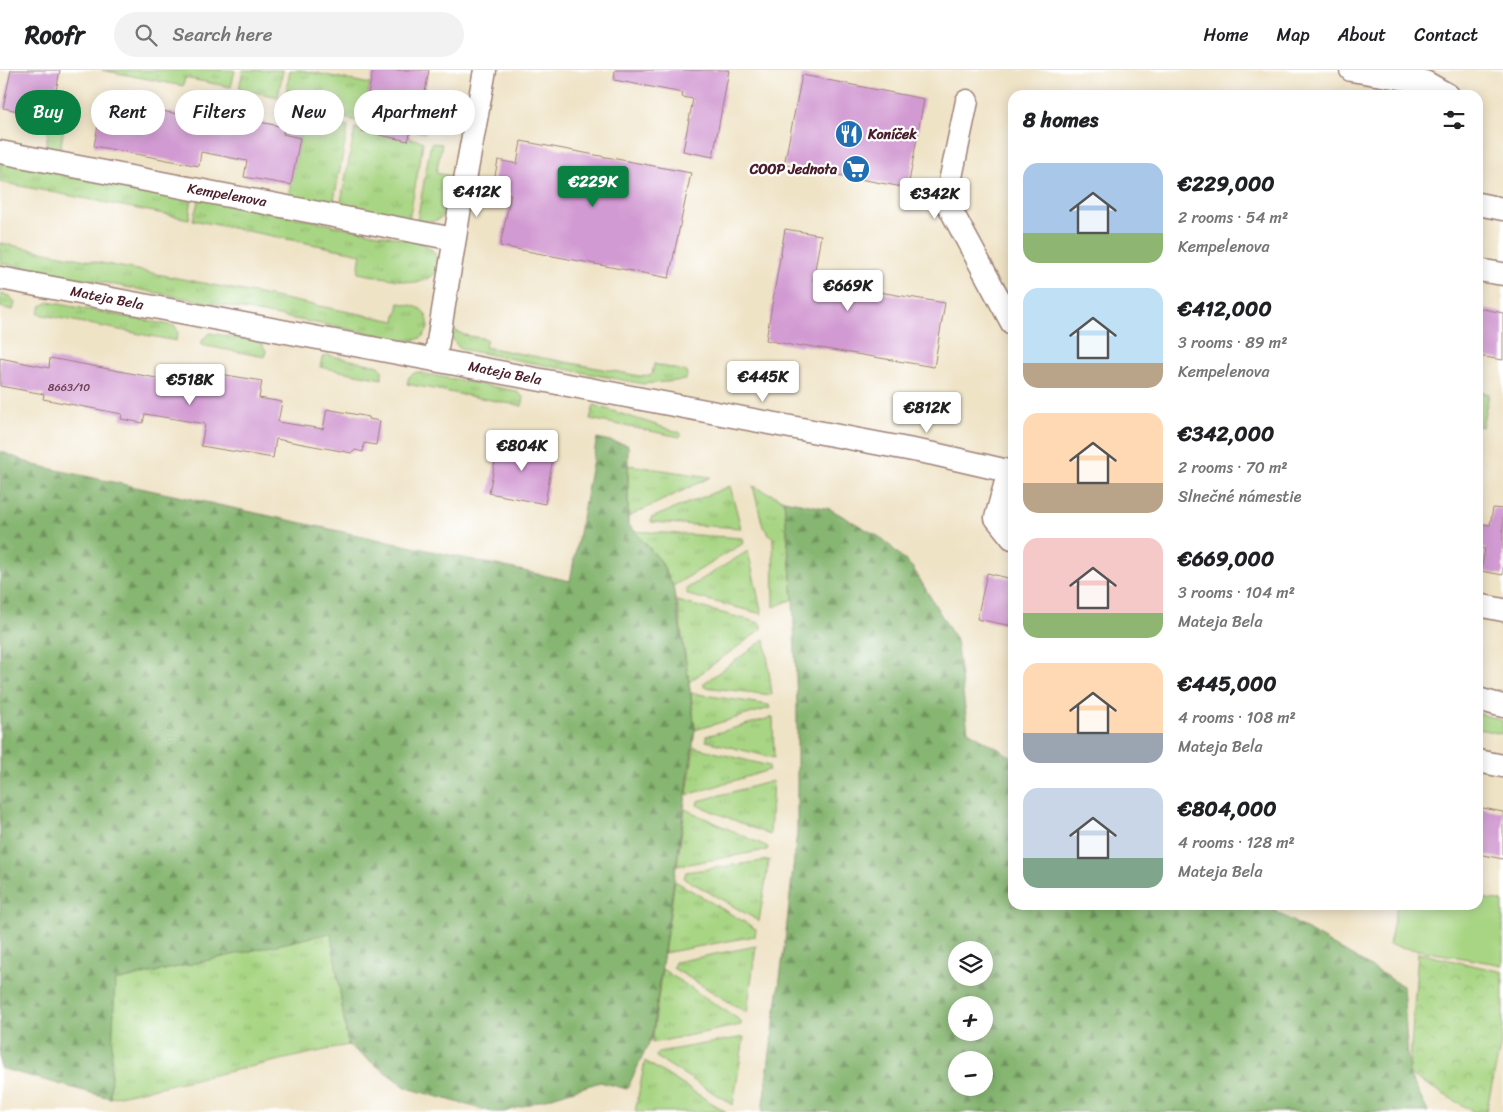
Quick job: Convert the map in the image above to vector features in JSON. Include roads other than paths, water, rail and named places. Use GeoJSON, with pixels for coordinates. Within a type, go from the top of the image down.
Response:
{"type":"FeatureCollection","features":[{"type":"Feature","properties":{"kind":"street"},"geometry":{"type":"LineString","coordinates":[[435,360],[454,239],[485,70]]}},
{"type":"Feature","properties":{"kind":"street"},"geometry":{"type":"LineString","coordinates":[[1351,70],[1425,82],[1439,90]]}},
{"type":"Feature","properties":{"kind":"street"},"geometry":{"type":"LineString","coordinates":[[967,101],[946,201],[1008,316]]}},
{"type":"Feature","properties":{"kind":"street","name":"Kempelenova"},"geometry":{"type":"LineString","coordinates":[[0,152],[454,239]]}},
{"type":"Feature","properties":{"kind":"street"},"geometry":{"type":"LineString","coordinates":[[1483,205],[1503,209]]}},
{"type":"Feature","properties":{"kind":"street"},"geometry":{"type":"LineString","coordinates":[[1483,271],[1503,274]]}},
{"type":"Feature","properties":{"kind":"street","name":"Mateja Bela"},"geometry":{"type":"LineString","coordinates":[[0,278],[687,407],[942,456],[1008,471]]}},
{"type":"Feature","properties":{"kind":"street","name":"Mateja Bela"},"geometry":{"type":"LineString","coordinates":[[1008,481],[996,518],[1008,533]]}},
{"type":"Feature","properties":{"kind":"street"},"geometry":{"type":"LineString","coordinates":[[1483,605],[1503,610]]}},
{"type":"Feature","properties":{"kind":"street"},"geometry":{"type":"LineString","coordinates":[[1483,700],[1503,706]]}},
{"type":"Feature","properties":{"kind":"street"},"geometry":{"type":"LineString","coordinates":[[1483,762],[1503,766]]}},
{"type":"Feature","properties":{"kind":"place","name":"Koníček"},"geometry":{"type":"Point","coordinates":[849,134]}},
{"type":"Feature","properties":{"kind":"place","name":"COOP Jednota"},"geometry":{"type":"Point","coordinates":[856,169]}}]}
